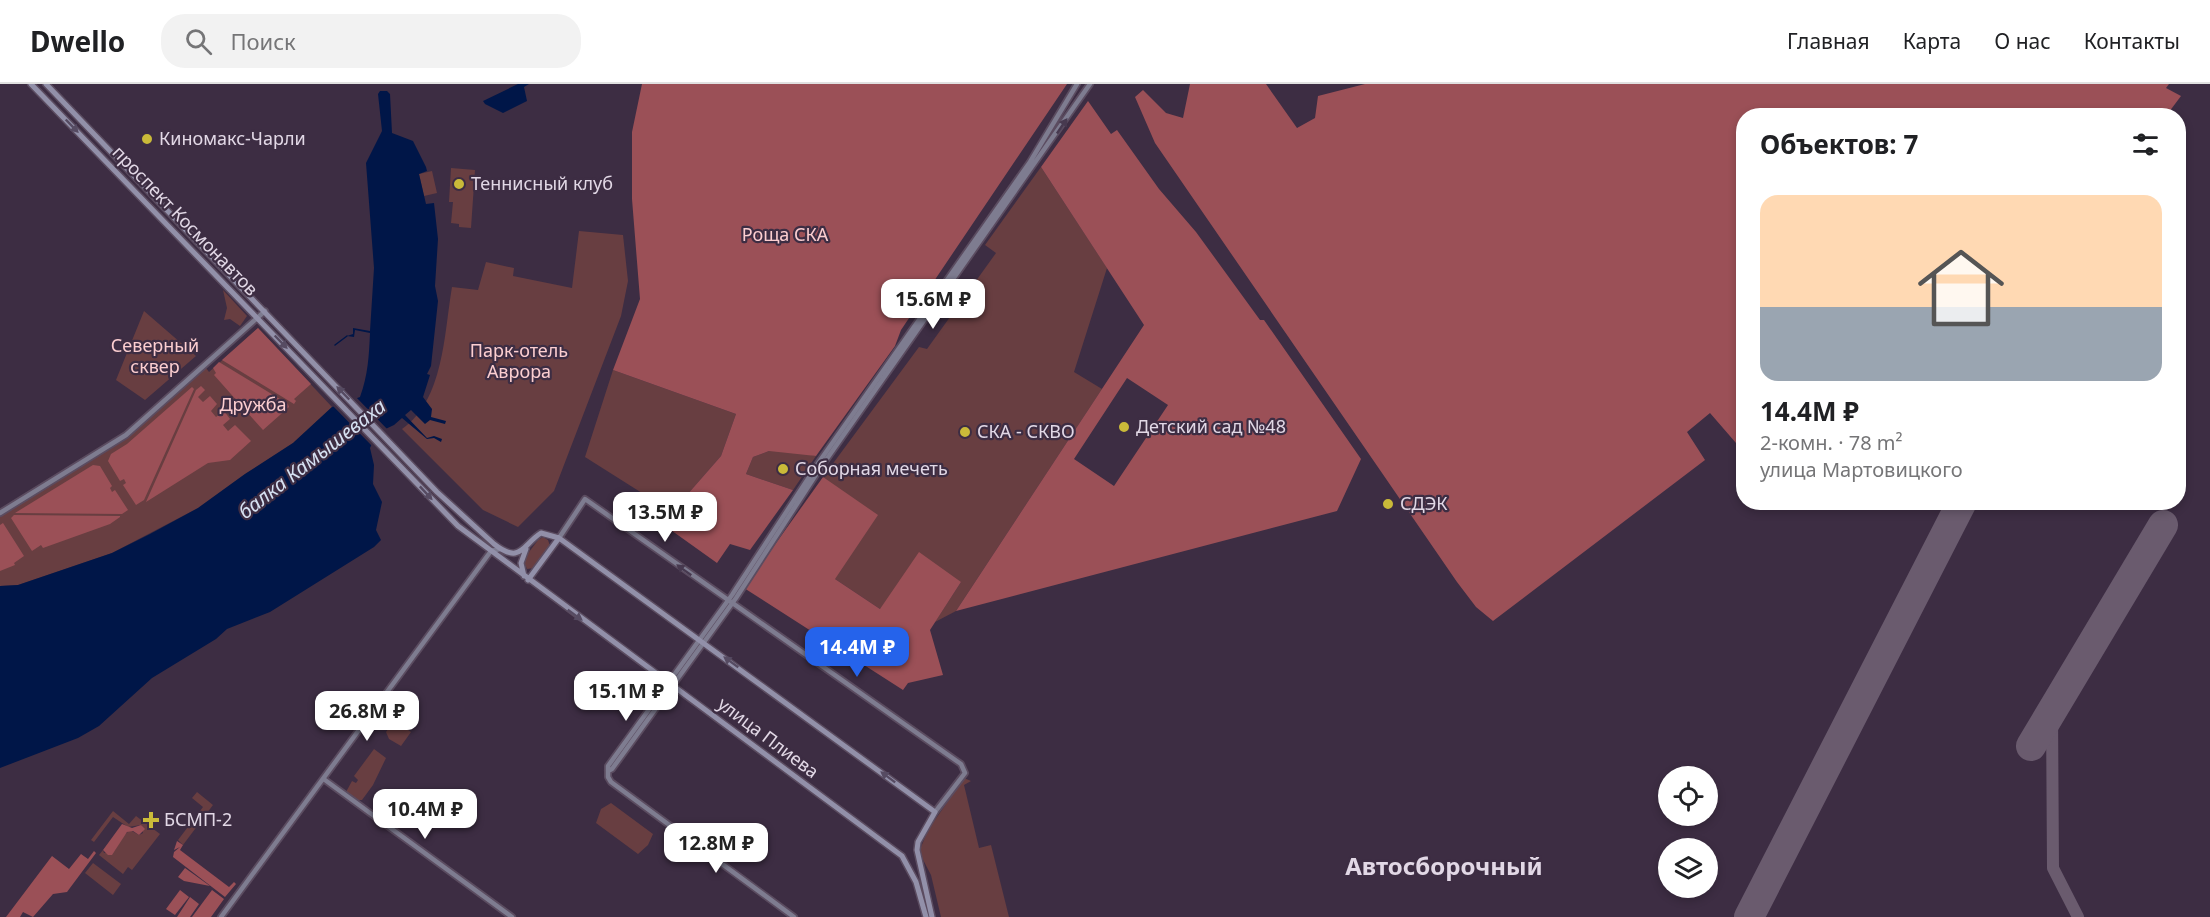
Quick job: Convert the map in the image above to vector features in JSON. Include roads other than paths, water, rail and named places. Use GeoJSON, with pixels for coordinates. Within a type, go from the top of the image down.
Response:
{"type":"FeatureCollection","features":[{"type":"Feature","properties":{"kind":"main road","name":"проспект Космонавтов"},"geometry":{"type":"LineString","coordinates":[[32,84],[458,526],[491,551]]}},
{"type":"Feature","properties":{"kind":"main road","name":"проспект Космонавтов"},"geometry":{"type":"LineString","coordinates":[[46,84],[465,520],[500,549]]}},
{"type":"Feature","properties":{"kind":"main road"},"geometry":{"type":"LineString","coordinates":[[526,579],[521,563],[526,549],[541,533],[559,538],[935,812],[918,842],[918,861],[932,917]]}},
{"type":"Feature","properties":{"kind":"main road"},"geometry":{"type":"LineString","coordinates":[[526,579],[559,538]]}},
{"type":"Feature","properties":{"kind":"main road"},"geometry":{"type":"LineString","coordinates":[[500,549],[512,553],[526,549]]}},
{"type":"Feature","properties":{"kind":"main road"},"geometry":{"type":"LineString","coordinates":[[491,551],[526,579]]}},
{"type":"Feature","properties":{"kind":"main road","name":"улица Плиева"},"geometry":{"type":"LineString","coordinates":[[526,579],[902,856],[916,882],[926,917]]}},
{"type":"Feature","properties":{"kind":"street"},"geometry":{"type":"LineString","coordinates":[[1033,163],[1077,84]]}},
{"type":"Feature","properties":{"kind":"street"},"geometry":{"type":"LineString","coordinates":[[794,917],[612,782],[608,766],[671,685],[729,603],[819,462],[1087,85]]}},
{"type":"Feature","properties":{"kind":"street"},"geometry":{"type":"LineString","coordinates":[[0,513],[126,435],[265,312]]}},
{"type":"Feature","properties":{"kind":"street"},"geometry":{"type":"LineString","coordinates":[[559,538],[585,500],[961,764],[965,770],[935,812]]}},
{"type":"Feature","properties":{"kind":"street"},"geometry":{"type":"LineString","coordinates":[[221,917],[325,780],[491,551],[500,549]]}},
{"type":"Feature","properties":{"kind":"street"},"geometry":{"type":"LineString","coordinates":[[325,780],[512,917]]}},
{"type":"Feature","properties":{"kind":"water"},"geometry":{"type":"Polygon","coordinates":[[[518,84],[529,84],[524,87],[527,101],[503,113],[483,101],[518,84]]]}},
{"type":"Feature","properties":{"kind":"water","name":"балка Камышеваха"},"geometry":{"type":"Polygon","coordinates":[[[380,91],[387,91],[390,94],[392,133],[413,141],[426,167],[427,171],[419,174],[426,204],[434,203],[438,239],[435,286],[438,301],[431,366],[427,374],[430,375],[423,397],[432,409],[431,417],[446,421],[445,424],[430,420],[425,424],[411,410],[405,415],[427,438],[434,436],[442,439],[441,442],[434,438],[427,439],[402,418],[394,425],[377,433],[370,448],[374,465],[373,484],[382,502],[376,530],[381,540],[374,547],[270,612],[227,629],[216,639],[152,678],[99,726],[78,738],[0,768],[0,586],[18,585],[112,553],[150,534],[198,508],[293,443],[332,407],[360,397],[369,358],[370,333],[355,330],[354,337],[347,336],[353,334],[353,328],[370,331],[374,268],[366,163],[382,131],[378,94],[380,91]]]}},
{"type":"Feature","properties":{"kind":"waterway"},"geometry":{"type":"LineString","coordinates":[[335,345],[347,336]]}},
{"type":"Feature","properties":{"kind":"place","name":"Киномакс-Чарли"},"geometry":{"type":"Point","coordinates":[147,139]}},
{"type":"Feature","properties":{"kind":"place","name":"Теннисный клуб"},"geometry":{"type":"Point","coordinates":[459,184]}},
{"type":"Feature","properties":{"kind":"place","name":"Детский сад №48"},"geometry":{"type":"Point","coordinates":[1124,427]}},
{"type":"Feature","properties":{"kind":"place","name":"СКА - СКВО"},"geometry":{"type":"Point","coordinates":[965,432]}},
{"type":"Feature","properties":{"kind":"place","name":"Соборная мечеть"},"geometry":{"type":"Point","coordinates":[783,469]}},
{"type":"Feature","properties":{"kind":"place","name":"СДЭК"},"geometry":{"type":"Point","coordinates":[1388,504]}},
{"type":"Feature","properties":{"kind":"place","name":"БСМП-2"},"geometry":{"type":"Point","coordinates":[151,820]}},
{"type":"Feature","properties":{"kind":"district","name":"Автосборочный"},"geometry":{"type":"Point","coordinates":[1444,867]}},
{"type":"Feature","properties":{"kind":"park label","name":"Роща СКА"},"geometry":{"type":"Point","coordinates":[785,235]}},
{"type":"Feature","properties":{"kind":"park label","name":"Северный сквер"},"geometry":{"type":"Point","coordinates":[155,356]}},
{"type":"Feature","properties":{"kind":"park label","name":"Парк-отель Аврора"},"geometry":{"type":"Point","coordinates":[519,361]}},
{"type":"Feature","properties":{"kind":"park label","name":"Дружба"},"geometry":{"type":"Point","coordinates":[253,405]}}]}
